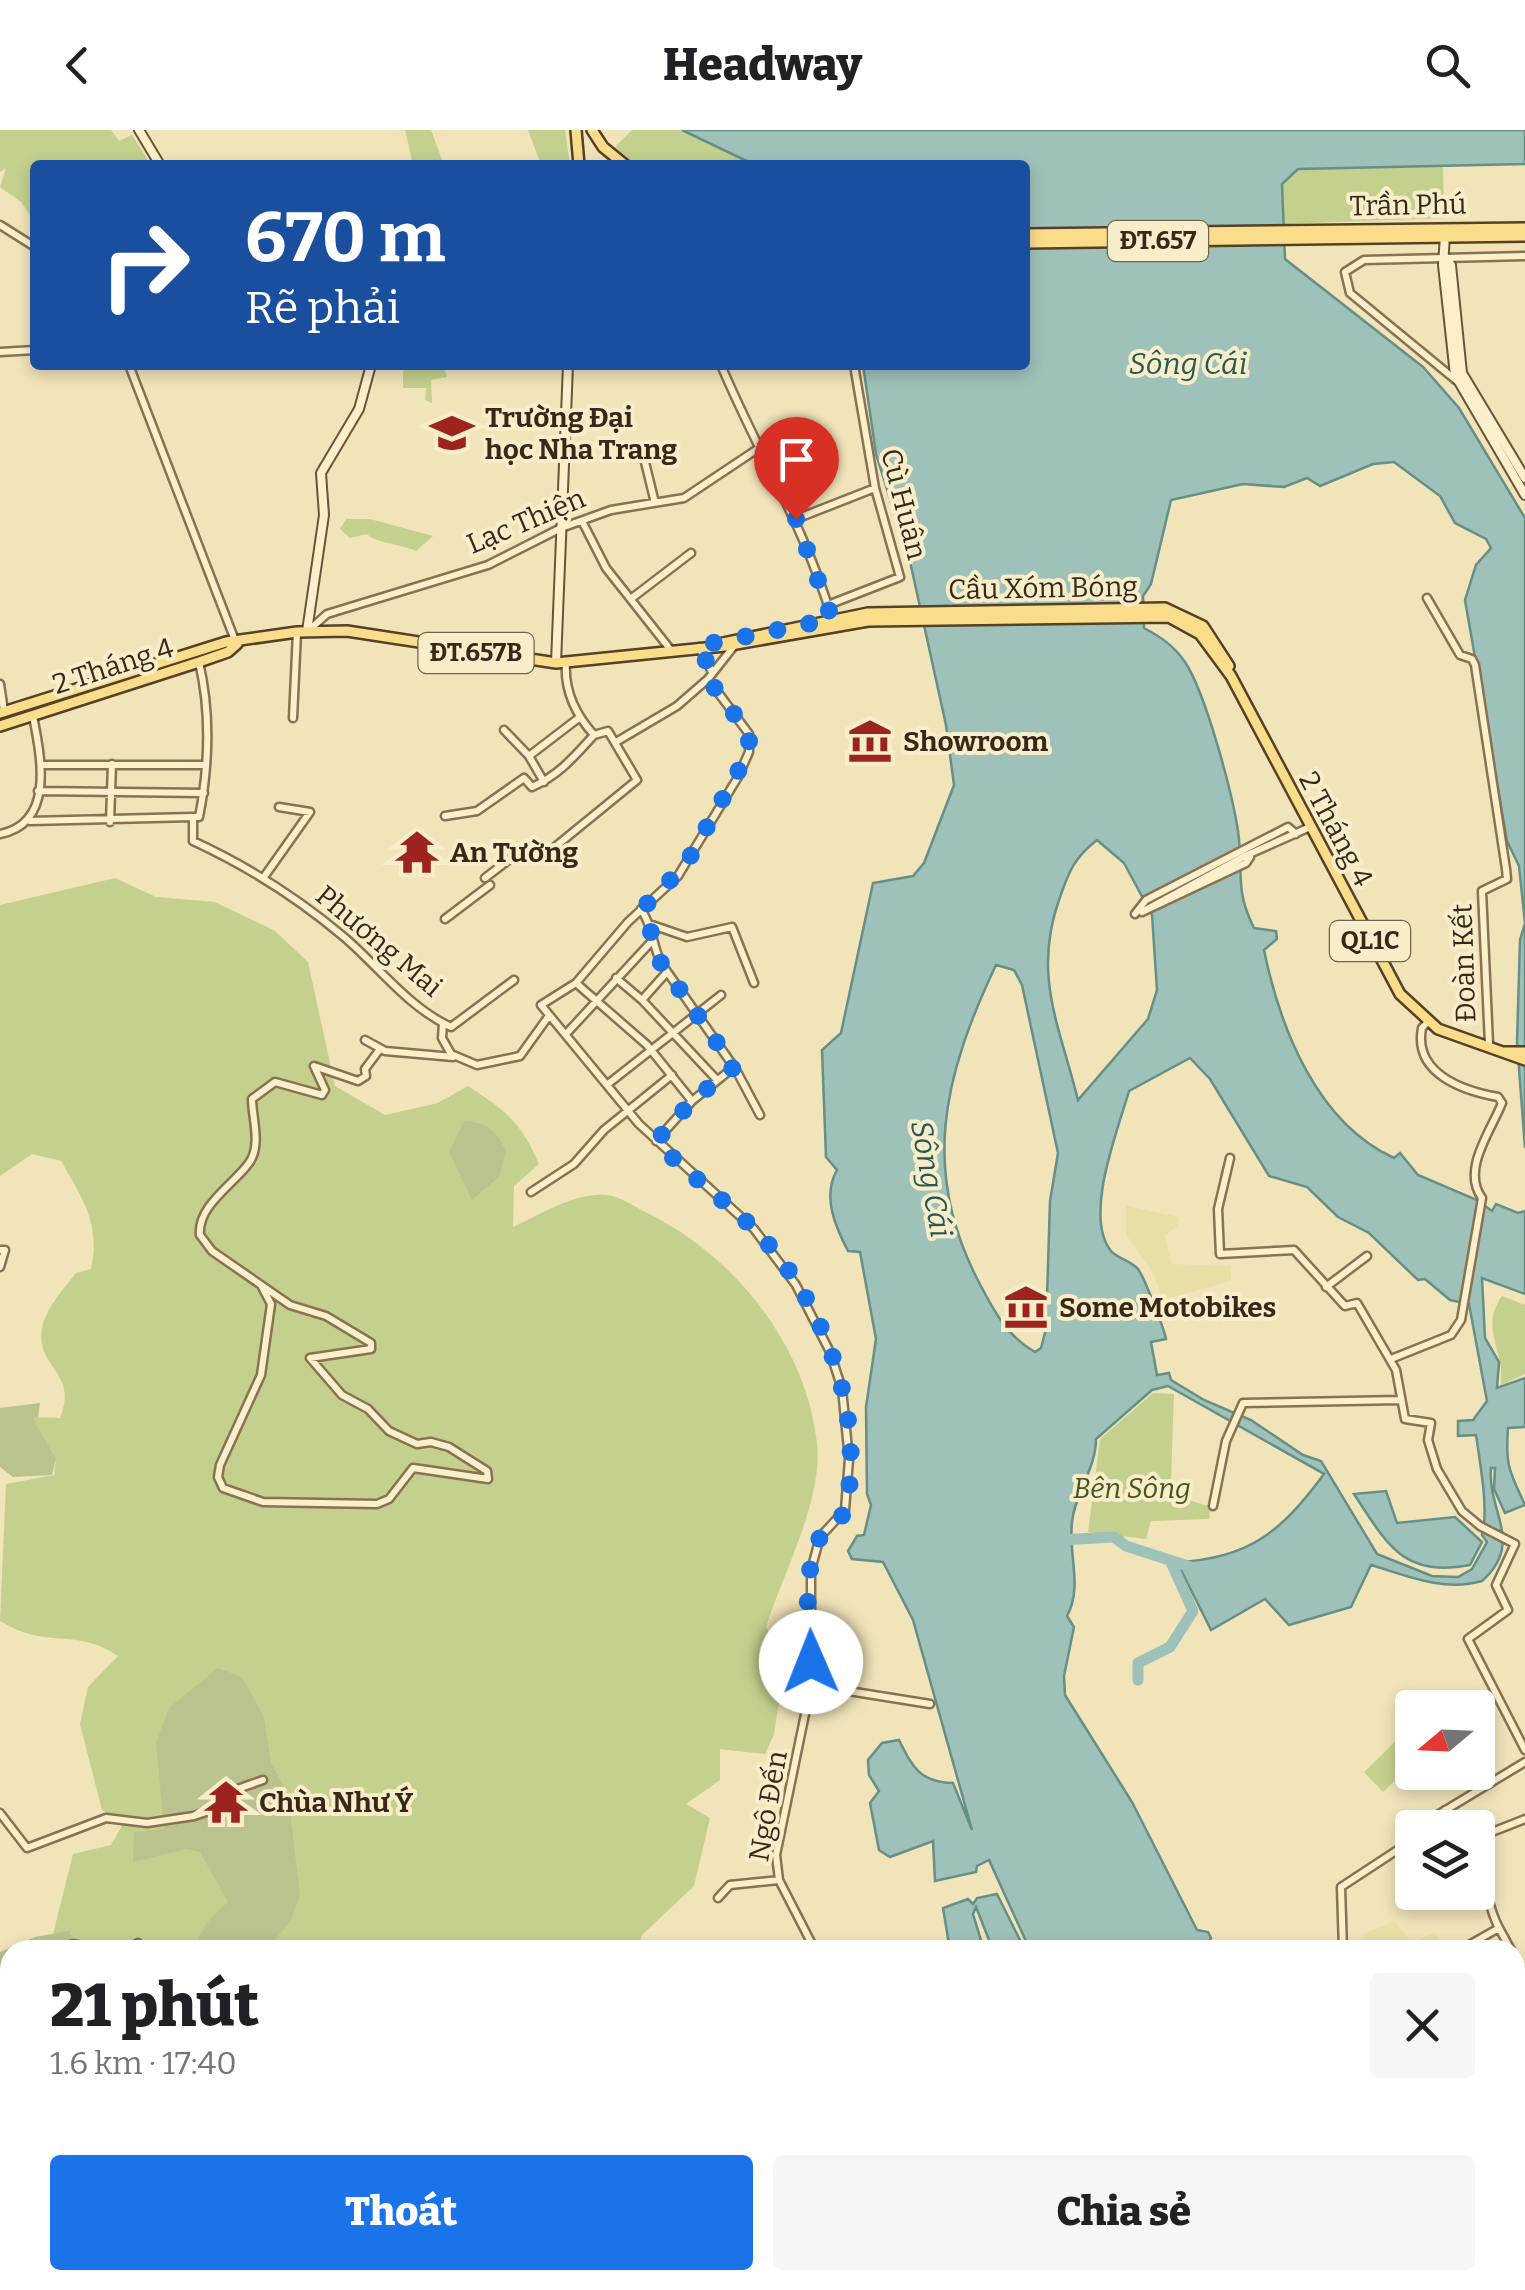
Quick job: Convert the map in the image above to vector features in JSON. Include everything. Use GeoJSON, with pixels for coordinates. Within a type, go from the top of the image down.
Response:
{"type":"FeatureCollection","features":[{"type":"Feature","properties":{"kind":"main road"},"geometry":{"type":"LineString","coordinates":[[576,130],[579,160]]}},
{"type":"Feature","properties":{"kind":"main road"},"geometry":{"type":"LineString","coordinates":[[594,130],[610,160]]}},
{"type":"Feature","properties":{"kind":"main road"},"geometry":{"type":"LineString","coordinates":[[594,130],[622,160]]}},
{"type":"Feature","properties":{"kind":"main road"},"geometry":{"type":"LineString","coordinates":[[580,160],[587,148],[606,150],[620,160]]}},
{"type":"Feature","properties":{"kind":"main road","name":"Trần Phú"},"geometry":{"type":"LineString","coordinates":[[1291,234],[1525,228]]}},
{"type":"Feature","properties":{"kind":"main road","name":"Trần Phú"},"geometry":{"type":"LineString","coordinates":[[1445,231],[1525,236]]}},
{"type":"Feature","properties":{"kind":"main road","name":"ĐT.657"},"geometry":{"type":"LineString","coordinates":[[1030,234],[1291,234]]}},
{"type":"Feature","properties":{"kind":"main road","name":"ĐT.657"},"geometry":{"type":"LineString","coordinates":[[1030,243],[1291,234]]}},
{"type":"Feature","properties":{"kind":"main road","name":"Cầu Xóm Bóng"},"geometry":{"type":"LineString","coordinates":[[868,618],[1165,616],[1208,637]]}},
{"type":"Feature","properties":{"kind":"main road","name":"2 Tháng 4"},"geometry":{"type":"LineString","coordinates":[[2,712],[226,642],[237,644],[302,631],[347,632],[560,662],[718,644],[832,619],[868,618]]}},
{"type":"Feature","properties":{"kind":"main road","name":"2 Tháng 4"},"geometry":{"type":"LineString","coordinates":[[718,644],[735,645],[868,618]]}},
{"type":"Feature","properties":{"kind":"main road","name":"2 Tháng 4"},"geometry":{"type":"LineString","coordinates":[[1208,637],[1392,984],[1428,1022],[1458,1038],[1507,1054]]}},
{"type":"Feature","properties":{"kind":"main road","name":"2 Tháng 4"},"geometry":{"type":"LineString","coordinates":[[0,726],[228,652],[237,644]]}},
{"type":"Feature","properties":{"kind":"main road"},"geometry":{"type":"LineString","coordinates":[[1507,1054],[1525,1052]]}},
{"type":"Feature","properties":{"kind":"main road"},"geometry":{"type":"LineString","coordinates":[[1507,1054],[1525,1060]]}},
{"type":"Feature","properties":{"kind":"street"},"geometry":{"type":"LineString","coordinates":[[139,130],[157,160]]}},
{"type":"Feature","properties":{"kind":"street"},"geometry":{"type":"LineString","coordinates":[[0,225],[30,245]]}},
{"type":"Feature","properties":{"kind":"street"},"geometry":{"type":"LineString","coordinates":[[1445,231],[1443,265],[1450,338],[1461,380],[1525,495]]}},
{"type":"Feature","properties":{"kind":"street"},"geometry":{"type":"LineString","coordinates":[[1525,256],[1358,261],[1348,267],[1344,283],[1350,293],[1461,380],[1525,478]]}},
{"type":"Feature","properties":{"kind":"street"},"geometry":{"type":"LineString","coordinates":[[0,352],[30,350]]}},
{"type":"Feature","properties":{"kind":"street"},"geometry":{"type":"LineString","coordinates":[[131,370],[237,644]]}},
{"type":"Feature","properties":{"kind":"street"},"geometry":{"type":"LineString","coordinates":[[293,718],[302,631],[324,515],[319,480],[326,459],[359,409],[370,370]]}},
{"type":"Feature","properties":{"kind":"street"},"geometry":{"type":"LineString","coordinates":[[568,370],[560,662],[580,716],[594,734]]}},
{"type":"Feature","properties":{"kind":"street"},"geometry":{"type":"LineString","coordinates":[[723,370],[796,519],[832,619]]}},
{"type":"Feature","properties":{"kind":"street","name":"Cù Huân"},"geometry":{"type":"LineString","coordinates":[[828,605],[900,577],[875,488],[855,370]]}},
{"type":"Feature","properties":{"kind":"street","name":"Lạc Thiện"},"geometry":{"type":"LineString","coordinates":[[302,631],[326,614],[488,565],[561,528],[621,508],[691,495],[759,448]]}},
{"type":"Feature","properties":{"kind":"street"},"geometry":{"type":"LineString","coordinates":[[644,458],[655,504]]}},
{"type":"Feature","properties":{"kind":"street"},"geometry":{"type":"LineString","coordinates":[[796,519],[875,488]]}},
{"type":"Feature","properties":{"kind":"street"},"geometry":{"type":"LineString","coordinates":[[582,521],[606,568],[670,649]]}},
{"type":"Feature","properties":{"kind":"street"},"geometry":{"type":"LineString","coordinates":[[632,598],[691,553]]}},
{"type":"Feature","properties":{"kind":"street","name":"Đoàn Kết"},"geometry":{"type":"LineString","coordinates":[[1427,598],[1460,655],[1472,659],[1507,875],[1504,882],[1482,891],[1489,1044]]}},
{"type":"Feature","properties":{"kind":"street"},"geometry":{"type":"LineString","coordinates":[[616,742],[664,715],[710,676],[735,645]]}},
{"type":"Feature","properties":{"kind":"street"},"geometry":{"type":"LineString","coordinates":[[366,1040],[380,1049],[454,1057],[484,1066],[516,1059],[529,1048],[548,1016],[541,1005],[576,983],[686,864],[749,752],[749,734],[710,676],[698,646]]}},
{"type":"Feature","properties":{"kind":"street"},"geometry":{"type":"LineString","coordinates":[[0,834],[30,821],[199,817],[206,765],[206,700],[199,662]]}},
{"type":"Feature","properties":{"kind":"street"},"geometry":{"type":"LineString","coordinates":[[0,684],[2,712]]}},
{"type":"Feature","properties":{"kind":"street"},"geometry":{"type":"LineString","coordinates":[[30,821],[43,765],[33,716]]}},
{"type":"Feature","properties":{"kind":"street"},"geometry":{"type":"LineString","coordinates":[[529,756],[580,716]]}},
{"type":"Feature","properties":{"kind":"street"},"geometry":{"type":"LineString","coordinates":[[504,730],[529,756],[544,782]]}},
{"type":"Feature","properties":{"kind":"street"},"geometry":{"type":"LineString","coordinates":[[445,816],[477,810],[524,778],[532,788],[544,782],[564,769],[594,734],[608,731],[637,780],[556,846],[516,855],[445,919]]}},
{"type":"Feature","properties":{"kind":"street"},"geometry":{"type":"LineString","coordinates":[[110,822],[112,764]]}},
{"type":"Feature","properties":{"kind":"street"},"geometry":{"type":"LineString","coordinates":[[43,765],[206,765]]}},
{"type":"Feature","properties":{"kind":"street"},"geometry":{"type":"LineString","coordinates":[[38,791],[204,793]]}},
{"type":"Feature","properties":{"kind":"street"},"geometry":{"type":"LineString","coordinates":[[264,877],[310,812],[279,806]]}},
{"type":"Feature","properties":{"kind":"street","name":"Phương Mai"},"geometry":{"type":"LineString","coordinates":[[192,817],[193,841],[264,877],[344,936],[390,983],[443,1023],[458,1025],[514,980]]}},
{"type":"Feature","properties":{"kind":"street"},"geometry":{"type":"LineString","coordinates":[[1296,834],[1288,827],[1146,900],[1135,914],[1246,863],[1250,857],[1310,828]]}},
{"type":"Feature","properties":{"kind":"street"},"geometry":{"type":"LineString","coordinates":[[642,909],[652,925],[652,941],[667,972],[734,1067],[760,1115]]}},
{"type":"Feature","properties":{"kind":"street"},"geometry":{"type":"LineString","coordinates":[[652,925],[688,937],[732,927],[754,983]]}},
{"type":"Feature","properties":{"kind":"street"},"geometry":{"type":"LineString","coordinates":[[566,1034],[652,941]]}},
{"type":"Feature","properties":{"kind":"street"},"geometry":{"type":"LineString","coordinates":[[642,1000],[667,972]]}},
{"type":"Feature","properties":{"kind":"street"},"geometry":{"type":"LineString","coordinates":[[616,978],[674,1032],[717,1080]]}},
{"type":"Feature","properties":{"kind":"street"},"geometry":{"type":"LineString","coordinates":[[576,983],[651,1050],[692,1101]]}},
{"type":"Feature","properties":{"kind":"street"},"geometry":{"type":"LineString","coordinates":[[608,1084],[721,995]]}},
{"type":"Feature","properties":{"kind":"street","name":"Ngô Đến"},"geometry":{"type":"LineString","coordinates":[[548,1016],[656,1141],[767,1243],[796,1285],[837,1370],[848,1426],[846,1510],[820,1537],[811,1570],[811,1684],[776,1855],[779,1880],[810,1940]]}},
{"type":"Feature","properties":{"kind":"street"},"geometry":{"type":"LineString","coordinates":[[1391,1359],[1451,1335],[1463,1310],[1482,1198],[1477,1191],[1476,1164],[1502,1100],[1467,1092],[1446,1081],[1421,1042],[1422,1028],[1428,1022]]}},
{"type":"Feature","properties":{"kind":"street"},"geometry":{"type":"LineString","coordinates":[[443,1023],[442,1038],[454,1057]]}},
{"type":"Feature","properties":{"kind":"street"},"geometry":{"type":"LineString","coordinates":[[261,1285],[271,1304],[261,1375],[220,1466],[218,1476],[223,1488],[263,1502],[358,1506],[388,1499],[413,1468],[488,1479],[488,1470],[455,1450],[432,1442],[417,1444],[389,1431],[368,1409],[342,1395],[310,1358],[363,1353],[371,1349],[371,1343],[326,1316],[290,1305],[208,1248],[199,1230],[202,1217],[251,1160],[256,1130],[252,1098],[275,1082],[322,1096],[325,1090],[316,1064],[353,1081],[366,1076],[368,1064],[380,1049]]}},
{"type":"Feature","properties":{"kind":"street"},"geometry":{"type":"LineString","coordinates":[[656,1141],[692,1101],[734,1067]]}},
{"type":"Feature","properties":{"kind":"street"},"geometry":{"type":"LineString","coordinates":[[531,1192],[574,1164],[628,1110],[672,1075]]}},
{"type":"Feature","properties":{"kind":"street"},"geometry":{"type":"LineString","coordinates":[[1230,1158],[1218,1210],[1220,1254],[1294,1250],[1345,1306],[1357,1303],[1391,1359],[1405,1419],[1431,1423],[1428,1440],[1440,1474],[1462,1511],[1480,1526],[1508,1540],[1514,1548],[1496,1585],[1508,1610],[1468,1639],[1525,1750]]}},
{"type":"Feature","properties":{"kind":"street"},"geometry":{"type":"LineString","coordinates":[[0,1268],[3,1250]]}},
{"type":"Feature","properties":{"kind":"street"},"geometry":{"type":"LineString","coordinates":[[1326,1288],[1367,1256]]}},
{"type":"Feature","properties":{"kind":"street"},"geometry":{"type":"LineString","coordinates":[[1212,1506],[1234,1422],[1244,1403],[1400,1400]]}},
{"type":"Feature","properties":{"kind":"street"},"geometry":{"type":"LineString","coordinates":[[811,1684],[930,1704]]}},
{"type":"Feature","properties":{"kind":"street"},"geometry":{"type":"LineString","coordinates":[[1445,1810],[1525,1762]]}},
{"type":"Feature","properties":{"kind":"street"},"geometry":{"type":"LineString","coordinates":[[0,1814],[27,1848],[106,1818],[147,1823],[194,1816],[215,1809],[226,1793],[264,1780]]}},
{"type":"Feature","properties":{"kind":"street"},"geometry":{"type":"LineString","coordinates":[[1495,1831],[1525,1820]]}},
{"type":"Feature","properties":{"kind":"street"},"geometry":{"type":"LineString","coordinates":[[1343,1940],[1341,1886],[1395,1851]]}},
{"type":"Feature","properties":{"kind":"street"},"geometry":{"type":"LineString","coordinates":[[718,1898],[730,1885],[779,1880]]}},
{"type":"Feature","properties":{"kind":"street"},"geometry":{"type":"LineString","coordinates":[[1489,1910],[1505,1940]]}},
{"type":"Feature","properties":{"kind":"street"},"geometry":{"type":"LineString","coordinates":[[1478,1940],[1499,1928]]}},
{"type":"Feature","properties":{"kind":"shaded area"},"geometry":{"type":"Polygon","coordinates":[[[1126,1206],[1179,1217],[1177,1226],[1165,1236],[1171,1264],[1231,1266],[1231,1281],[1163,1300],[1152,1271],[1126,1235],[1126,1206]]]}},
{"type":"Feature","properties":{"kind":"shaded area"},"geometry":{"type":"Polygon","coordinates":[[[1394,1921],[1410,1940],[1364,1940],[1363,1934],[1394,1921]]]}},
{"type":"Feature","properties":{"kind":"shaded area"},"geometry":{"type":"Polygon","coordinates":[[[1435,1932],[1439,1940],[1419,1940],[1435,1932]]]}},
{"type":"Feature","properties":{"kind":"green space"},"geometry":{"type":"Polygon","coordinates":[[[0,130],[111,130],[119,141],[132,135],[148,160],[30,160],[30,215],[21,202],[0,187],[6,168],[0,172],[0,130]]]}},
{"type":"Feature","properties":{"kind":"green space"},"geometry":{"type":"Polygon","coordinates":[[[405,130],[431,130],[442,160],[412,160],[405,130]]]}},
{"type":"Feature","properties":{"kind":"green space"},"geometry":{"type":"Polygon","coordinates":[[[528,130],[565,130],[569,160],[539,160],[528,130]]]}},
{"type":"Feature","properties":{"kind":"green space"},"geometry":{"type":"Polygon","coordinates":[[[632,130],[685,130],[745,160],[629,160],[615,147],[632,130]]]}},
{"type":"Feature","properties":{"kind":"green space"},"geometry":{"type":"Polygon","coordinates":[[[1443,164],[1444,218],[1284,224],[1282,184],[1298,169],[1443,164]]]}},
{"type":"Feature","properties":{"kind":"green space"},"geometry":{"type":"Polygon","coordinates":[[[403,370],[445,370],[447,377],[431,380],[432,403],[425,400],[426,388],[403,388],[403,370]]]}},
{"type":"Feature","properties":{"kind":"green space"},"geometry":{"type":"Polygon","coordinates":[[[346,519],[370,519],[433,536],[416,551],[367,534],[350,538],[340,529],[346,519]]]}},
{"type":"Feature","properties":{"kind":"green space"},"geometry":{"type":"Polygon","coordinates":[[[115,878],[156,897],[215,902],[275,931],[308,962],[335,1086],[385,1115],[438,1103],[468,1086],[511,1119],[539,1164],[514,1186],[513,1227],[582,1197],[617,1197],[679,1231],[709,1253],[761,1307],[782,1339],[810,1408],[817,1466],[808,1512],[766,1627],[785,1664],[774,1734],[765,1754],[720,1749],[720,1780],[686,1804],[710,1818],[694,1886],[641,1940],[52,1940],[73,1854],[111,1845],[123,1824],[102,1810],[80,1724],[88,1687],[118,1656],[88,1642],[32,1635],[0,1621],[6,1484],[54,1475],[56,1459],[32,1417],[60,1418],[64,1402],[61,1380],[45,1353],[42,1328],[51,1307],[76,1273],[91,1269],[94,1239],[83,1201],[61,1161],[32,1154],[0,1176],[0,905],[115,878]]]}},
{"type":"Feature","properties":{"kind":"green space"},"geometry":{"type":"Polygon","coordinates":[[[464,1121],[490,1129],[506,1151],[499,1177],[472,1200],[449,1152],[464,1121]]]}},
{"type":"Feature","properties":{"kind":"green space"},"geometry":{"type":"Polygon","coordinates":[[[1502,1296],[1525,1305],[1525,1374],[1501,1385],[1493,1319],[1502,1296]]]}},
{"type":"Feature","properties":{"kind":"green space","name":"Bên Sông"},"geometry":{"type":"Polygon","coordinates":[[[1153,1393],[1174,1394],[1171,1480],[1192,1501],[1211,1507],[1209,1519],[1151,1521],[1146,1539],[1088,1532],[1100,1439],[1153,1393]]]}},
{"type":"Feature","properties":{"kind":"green space"},"geometry":{"type":"Polygon","coordinates":[[[40,1403],[38,1417],[33,1418],[56,1459],[52,1475],[13,1477],[0,1467],[0,1408],[40,1403]]]}},
{"type":"Feature","properties":{"kind":"green space"},"geometry":{"type":"Polygon","coordinates":[[[218,1668],[242,1677],[264,1717],[271,1763],[288,1794],[300,1895],[290,1922],[274,1940],[199,1940],[207,1923],[228,1902],[200,1852],[186,1849],[133,1862],[134,1832],[164,1829],[156,1743],[169,1708],[218,1668]]]}},
{"type":"Feature","properties":{"kind":"green space"},"geometry":{"type":"Polygon","coordinates":[[[1395,1742],[1395,1780],[1383,1792],[1364,1772],[1395,1742]]]}},
{"type":"Feature","properties":{"kind":"green space"},"geometry":{"type":"Polygon","coordinates":[[[69,1931],[73,1940],[28,1940],[69,1931]]]}},
{"type":"Feature","properties":{"kind":"water","name":"Sông Cái"},"geometry":{"type":"Polygon","coordinates":[[[682,130],[1525,130],[1525,164],[1298,169],[1282,184],[1285,259],[1423,367],[1459,408],[1525,518],[1525,923],[1519,866],[1507,841],[1465,600],[1476,565],[1491,548],[1486,539],[1455,523],[1440,496],[1394,462],[1373,464],[1320,486],[1307,478],[1284,487],[1243,484],[1171,500],[1151,584],[1143,596],[1144,628],[1167,642],[1185,662],[1209,719],[1235,814],[1244,902],[1254,928],[1276,931],[1277,939],[1264,950],[1280,1010],[1306,1070],[1343,1122],[1394,1158],[1400,1153],[1418,1175],[1477,1200],[1492,1211],[1496,1204],[1518,1213],[1525,1211],[1525,1294],[1482,1278],[1485,1338],[1499,1362],[1497,1388],[1525,1378],[1525,1427],[1508,1428],[1507,1452],[1525,1505],[1505,1513],[1494,1489],[1495,1468],[1491,1468],[1491,1484],[1503,1540],[1495,1567],[1482,1581],[1440,1584],[1371,1565],[1351,1607],[1289,1625],[1265,1599],[1211,1630],[1177,1562],[1224,1555],[1262,1538],[1293,1511],[1324,1474],[1168,1386],[1152,1390],[1096,1439],[1072,1522],[1075,1582],[1067,1616],[1074,1627],[1064,1676],[1065,1695],[1132,1802],[1197,1930],[1208,1932],[1210,1940],[1025,1940],[989,1860],[977,1866],[976,1872],[935,1881],[933,1841],[890,1857],[879,1850],[870,1803],[879,1791],[869,1775],[868,1760],[882,1743],[899,1740],[919,1772],[933,1780],[953,1783],[972,1830],[913,1620],[883,1562],[852,1559],[848,1551],[857,1536],[864,1535],[871,1505],[867,1494],[866,1407],[876,1339],[860,1252],[848,1251],[832,1211],[831,1190],[837,1170],[826,1157],[822,1050],[841,1033],[873,883],[913,876],[924,863],[954,785],[946,725],[911,566],[876,454],[864,370],[1030,370],[1030,160],[745,160],[682,130]],[[1097,840],[1089,846],[1066,880],[1052,925],[1048,951],[1051,999],[1078,1100],[1148,1019],[1157,990],[1152,915],[1124,863],[1097,840]],[[996,965],[952,1086],[945,1165],[950,1205],[962,1246],[982,1288],[1010,1332],[1035,1352],[1041,1348],[1046,1329],[1050,1201],[1058,1153],[1022,985],[1014,970],[996,965]],[[1190,1058],[1129,1091],[1101,1195],[1103,1236],[1111,1251],[1140,1272],[1166,1339],[1151,1342],[1157,1375],[1169,1373],[1171,1380],[1204,1400],[1251,1420],[1303,1455],[1321,1461],[1377,1554],[1432,1576],[1458,1577],[1472,1569],[1487,1542],[1482,1535],[1485,1513],[1476,1435],[1458,1436],[1458,1421],[1473,1420],[1487,1401],[1469,1304],[1450,1300],[1425,1279],[1418,1280],[1369,1233],[1338,1217],[1307,1187],[1269,1176],[1210,1079],[1190,1058]]]}},
{"type":"Feature","properties":{"kind":"water"},"geometry":{"type":"Polygon","coordinates":[[[1525,923],[1525,1148],[1517,1042],[1520,940],[1525,923]]]}},
{"type":"Feature","properties":{"kind":"water"},"geometry":{"type":"Polygon","coordinates":[[[1386,1491],[1397,1523],[1455,1517],[1482,1542],[1470,1565],[1428,1566],[1399,1553],[1354,1494],[1386,1491]]]}},
{"type":"Feature","properties":{"kind":"water"},"geometry":{"type":"Polygon","coordinates":[[[997,1894],[1020,1940],[989,1940],[976,1907],[973,1914],[981,1940],[948,1940],[943,1908],[968,1899],[973,1904],[977,1898],[997,1894]]]}},
{"type":"Feature","properties":{"kind":"waterway"},"geometry":{"type":"LineString","coordinates":[[1058,1540],[1114,1537],[1126,1546],[1188,1566]]}},
{"type":"Feature","properties":{"kind":"waterway"},"geometry":{"type":"LineString","coordinates":[[1138,1680],[1138,1663],[1170,1647],[1193,1611],[1170,1560]]}},
{"type":"Feature","properties":{"kind":"place","name":"Trường Đại học Nha Trang"},"geometry":{"type":"Point","coordinates":[452,433]}},
{"type":"Feature","properties":{"kind":"place","name":"Showroom"},"geometry":{"type":"Point","coordinates":[870,741]}},
{"type":"Feature","properties":{"kind":"place","name":"An Tường"},"geometry":{"type":"Point","coordinates":[417,852]}},
{"type":"Feature","properties":{"kind":"place","name":"Some Motobikes"},"geometry":{"type":"Point","coordinates":[1026,1307]}},
{"type":"Feature","properties":{"kind":"place","name":"Chùa Như Ý"},"geometry":{"type":"Point","coordinates":[226,1802]}},
{"type":"Feature","properties":{"kind":"route"},"geometry":{"type":"LineString","coordinates":[[796,519],[832,619],[698,646],[712,672],[708,679],[749,734],[749,752],[678,876],[642,909],[652,925],[653,947],[661,963],[734,1067],[692,1101],[656,1141],[754,1228],[780,1259],[817,1324],[842,1389],[848,1426],[846,1510],[820,1537],[813,1557],[811,1662]]}}]}
